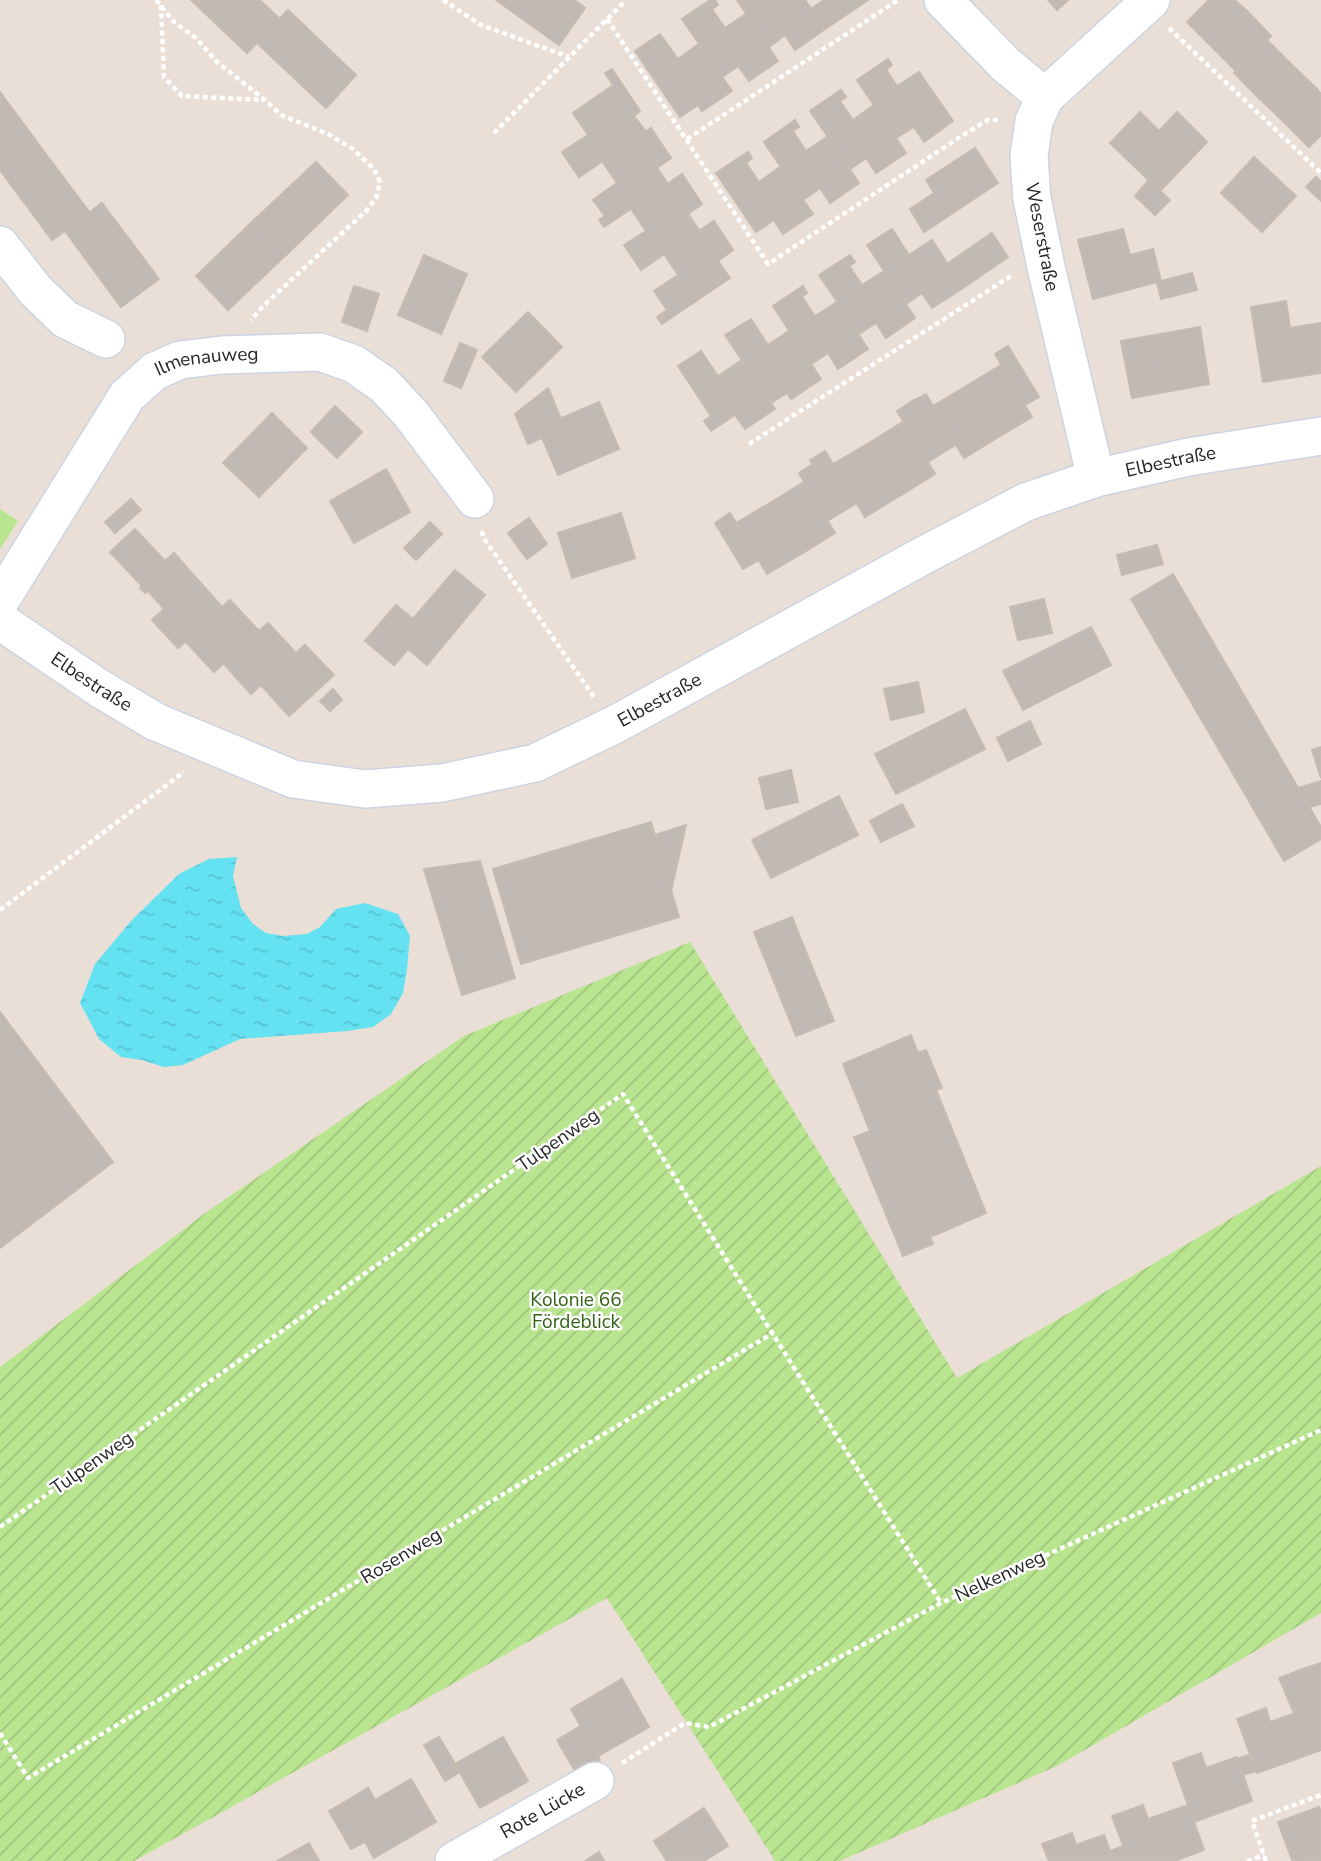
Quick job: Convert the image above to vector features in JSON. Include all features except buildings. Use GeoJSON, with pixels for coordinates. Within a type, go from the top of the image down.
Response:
{"type":"FeatureCollection","features":[{"type":"Feature","properties":{"kind":"street"},"geometry":{"type":"LineString","coordinates":[[943,0],[1004,64],[1040,109],[1149,3]]}},
{"type":"Feature","properties":{"kind":"street","name":"Weserstraße"},"geometry":{"type":"LineString","coordinates":[[1040,109],[1029,156],[1032,199],[1096,478]]}},
{"type":"Feature","properties":{"kind":"street"},"geometry":{"type":"LineString","coordinates":[[0,245],[35,290],[65,319],[106,339]]}},
{"type":"Feature","properties":{"kind":"street","name":"Ilmenauweg"},"geometry":{"type":"LineString","coordinates":[[0,601],[127,396],[155,371],[180,360],[222,355],[320,352],[354,364],[384,384],[411,414],[475,499]]}},
{"type":"Feature","properties":{"kind":"street","name":"Elbestraße"},"geometry":{"type":"LineString","coordinates":[[0,621],[99,688],[156,722],[293,779],[365,789],[442,783],[535,763],[614,726],[1026,502],[1096,478],[1188,457],[1321,436]]}},
{"type":"Feature","properties":{"kind":"street","name":"Rote Lücke"},"geometry":{"type":"LineString","coordinates":[[454,1861],[595,1781]]}},
{"type":"Feature","properties":{"kind":"path"},"geometry":{"type":"LineString","coordinates":[[156,0],[174,22],[196,37],[217,62],[281,115],[328,134],[352,149],[374,169],[380,182],[376,198],[367,210],[263,306],[222,355]]}},
{"type":"Feature","properties":{"kind":"path"},"geometry":{"type":"LineString","coordinates":[[443,0],[481,25],[569,57]]}},
{"type":"Feature","properties":{"kind":"path"},"geometry":{"type":"LineString","coordinates":[[494,133],[626,0]]}},
{"type":"Feature","properties":{"kind":"path"},"geometry":{"type":"LineString","coordinates":[[687,139],[898,0]]}},
{"type":"Feature","properties":{"kind":"path"},"geometry":{"type":"LineString","coordinates":[[1149,3],[1321,173]]}},
{"type":"Feature","properties":{"kind":"path"},"geometry":{"type":"LineString","coordinates":[[161,5],[164,77],[182,96],[265,100]]}},
{"type":"Feature","properties":{"kind":"path"},"geometry":{"type":"LineString","coordinates":[[607,19],[768,264],[988,120],[1040,109]]}},
{"type":"Feature","properties":{"kind":"path"},"geometry":{"type":"LineString","coordinates":[[749,444],[1016,273],[1046,267]]}},
{"type":"Feature","properties":{"kind":"path"},"geometry":{"type":"LineString","coordinates":[[475,499],[483,537],[614,726]]}},
{"type":"Feature","properties":{"kind":"path"},"geometry":{"type":"LineString","coordinates":[[0,910],[216,748]]}},
{"type":"Feature","properties":{"kind":"path","name":"Tulpenweg"},"geometry":{"type":"LineString","coordinates":[[0,1527],[623,1094],[941,1603]]}},
{"type":"Feature","properties":{"kind":"path","name":"Rosenweg"},"geometry":{"type":"LineString","coordinates":[[0,1733],[28,1778],[773,1334]]}},
{"type":"Feature","properties":{"kind":"path","name":"Nelkenweg"},"geometry":{"type":"LineString","coordinates":[[595,1781],[685,1723],[709,1727],[941,1603],[1321,1430]]}},
{"type":"Feature","properties":{"kind":"path"},"geometry":{"type":"LineString","coordinates":[[1247,1861],[1265,1858],[1252,1821],[1321,1795]]}},
{"type":"Feature","properties":{"kind":"green space"},"geometry":{"type":"Polygon","coordinates":[[[0,509],[18,521],[0,549],[0,509]]]}},
{"type":"Feature","properties":{"kind":"green space","name":"Kolonie 66 Fördeblick"},"geometry":{"type":"Polygon","coordinates":[[[690,942],[957,1378],[1321,1166],[1321,1613],[1057,1766],[840,1861],[775,1861],[607,1598],[134,1861],[0,1861],[0,1367],[208,1211],[464,1036],[690,942]]]}},
{"type":"Feature","properties":{"kind":"water"},"geometry":{"type":"Polygon","coordinates":[[[237,857],[233,876],[241,908],[253,924],[266,933],[283,936],[307,934],[320,927],[336,909],[365,903],[398,914],[410,936],[403,993],[391,1014],[373,1027],[240,1039],[183,1065],[164,1067],[121,1057],[99,1039],[80,1003],[95,964],[131,921],[179,874],[209,859],[237,857]]]}}]}
